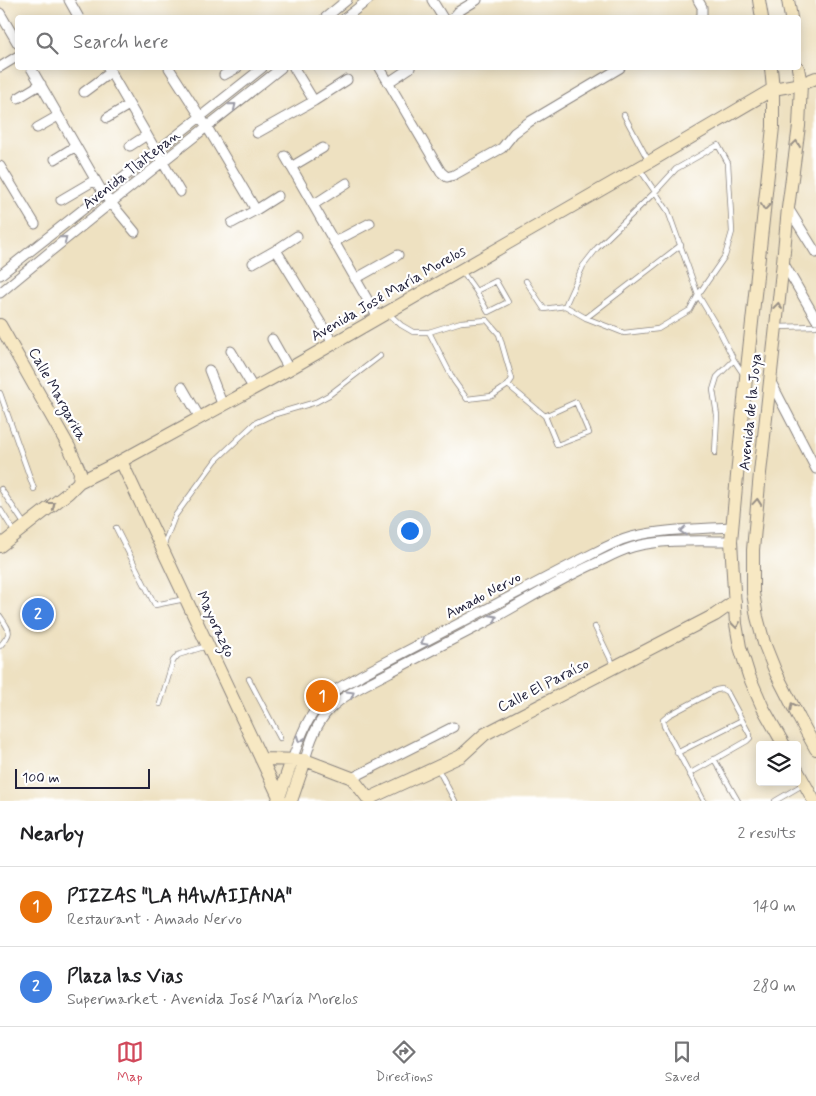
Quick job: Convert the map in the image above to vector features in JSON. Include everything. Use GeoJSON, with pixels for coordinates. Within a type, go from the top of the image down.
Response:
{"type":"FeatureCollection","features":[{"type":"Feature","properties":{"kind":"main road"},"geometry":{"type":"LineString","coordinates":[[760,0],[762,15]]}},
{"type":"Feature","properties":{"kind":"main road"},"geometry":{"type":"LineString","coordinates":[[788,0],[790,15]]}},
{"type":"Feature","properties":{"kind":"main road","name":"Avenida de la Joya"},"geometry":{"type":"LineString","coordinates":[[771,70],[773,126],[731,541],[738,640],[748,676],[782,741]]}},
{"type":"Feature","properties":{"kind":"main road","name":"Avenida de la Joya"},"geometry":{"type":"LineString","coordinates":[[798,70],[800,84],[799,126],[788,208],[784,262],[760,474],[753,550],[753,593],[764,643],[776,673],[816,749]]}},
{"type":"Feature","properties":{"kind":"main road","name":"Avenida José María Morelos"},"geometry":{"type":"LineString","coordinates":[[0,546],[68,493],[79,482],[254,389],[773,89],[800,84],[816,77]]}},
{"type":"Feature","properties":{"kind":"main road","name":"Calle Margarita"},"geometry":{"type":"LineString","coordinates":[[0,325],[69,447],[80,472],[79,482]]}},
{"type":"Feature","properties":{"kind":"main road","name":"Mayorazgo"},"geometry":{"type":"LineString","coordinates":[[121,461],[282,800]]}},
{"type":"Feature","properties":{"kind":"main road","name":"Calle El Paraíso"},"geometry":{"type":"LineString","coordinates":[[369,800],[461,756],[485,734],[715,615],[735,601]]}},
{"type":"Feature","properties":{"kind":"main road"},"geometry":{"type":"LineString","coordinates":[[261,759],[298,760],[352,778],[369,800]]}},
{"type":"Feature","properties":{"kind":"main road"},"geometry":{"type":"LineString","coordinates":[[282,800],[298,760]]}},
{"type":"Feature","properties":{"kind":"main road"},"geometry":{"type":"LineString","coordinates":[[801,777],[814,801]]}},
{"type":"Feature","properties":{"kind":"street"},"geometry":{"type":"LineString","coordinates":[[69,0],[75,15]]}},
{"type":"Feature","properties":{"kind":"street"},"geometry":{"type":"LineString","coordinates":[[350,15],[368,0]]}},
{"type":"Feature","properties":{"kind":"street"},"geometry":{"type":"LineString","coordinates":[[432,0],[441,15]]}},
{"type":"Feature","properties":{"kind":"street"},"geometry":{"type":"LineString","coordinates":[[456,15],[477,0]]}},
{"type":"Feature","properties":{"kind":"street"},"geometry":{"type":"LineString","coordinates":[[698,0],[702,7],[702,15]]}},
{"type":"Feature","properties":{"kind":"street"},"geometry":{"type":"LineString","coordinates":[[328,15],[343,1],[347,15]]}},
{"type":"Feature","properties":{"kind":"street"},"geometry":{"type":"LineString","coordinates":[[0,13],[15,39]]}},
{"type":"Feature","properties":{"kind":"street"},"geometry":{"type":"LineString","coordinates":[[0,68],[15,58]]}},
{"type":"Feature","properties":{"kind":"street"},"geometry":{"type":"LineString","coordinates":[[32,70],[103,193],[135,232]]}},
{"type":"Feature","properties":{"kind":"street"},"geometry":{"type":"LineString","coordinates":[[84,92],[109,70],[180,192]]}},
{"type":"Feature","properties":{"kind":"street"},"geometry":{"type":"LineString","coordinates":[[170,70],[207,127],[256,210]]}},
{"type":"Feature","properties":{"kind":"street"},"geometry":{"type":"LineString","coordinates":[[224,75],[233,70]]}},
{"type":"Feature","properties":{"kind":"street","name":"Avenida Tlaltepan"},"geometry":{"type":"LineString","coordinates":[[0,274],[259,70]]}},
{"type":"Feature","properties":{"kind":"street","name":"Avenida Tlaltepan"},"geometry":{"type":"LineString","coordinates":[[0,293],[278,70]]}},
{"type":"Feature","properties":{"kind":"street"},"geometry":{"type":"LineString","coordinates":[[295,70],[314,101]]}},
{"type":"Feature","properties":{"kind":"street"},"geometry":{"type":"LineString","coordinates":[[381,70],[441,172],[447,177],[502,148],[514,133],[529,122],[617,70]]}},
{"type":"Feature","properties":{"kind":"street"},"geometry":{"type":"LineString","coordinates":[[389,82],[407,70]]}},
{"type":"Feature","properties":{"kind":"street"},"geometry":{"type":"LineString","coordinates":[[257,134],[347,80]]}},
{"type":"Feature","properties":{"kind":"street"},"geometry":{"type":"LineString","coordinates":[[18,98],[40,84]]}},
{"type":"Feature","properties":{"kind":"street"},"geometry":{"type":"LineString","coordinates":[[108,118],[129,105]]}},
{"type":"Feature","properties":{"kind":"street"},"geometry":{"type":"LineString","coordinates":[[37,128],[58,116]]}},
{"type":"Feature","properties":{"kind":"street"},"geometry":{"type":"LineString","coordinates":[[130,146],[147,135]]}},
{"type":"Feature","properties":{"kind":"street"},"geometry":{"type":"LineString","coordinates":[[55,159],[76,146]]}},
{"type":"Feature","properties":{"kind":"street"},"geometry":{"type":"LineString","coordinates":[[291,167],[324,148]]}},
{"type":"Feature","properties":{"kind":"street"},"geometry":{"type":"LineString","coordinates":[[285,156],[356,279],[382,315]]}},
{"type":"Feature","properties":{"kind":"street"},"geometry":{"type":"LineString","coordinates":[[0,166],[35,224]]}},
{"type":"Feature","properties":{"kind":"street"},"geometry":{"type":"LineString","coordinates":[[61,200],[95,180]]}},
{"type":"Feature","properties":{"kind":"street"},"geometry":{"type":"LineString","coordinates":[[313,205],[347,183]]}},
{"type":"Feature","properties":{"kind":"street"},"geometry":{"type":"LineString","coordinates":[[232,223],[278,196]]}},
{"type":"Feature","properties":{"kind":"street"},"geometry":{"type":"LineString","coordinates":[[788,208],[816,252]]}},
{"type":"Feature","properties":{"kind":"street"},"geometry":{"type":"LineString","coordinates":[[334,242],[370,223]]}},
{"type":"Feature","properties":{"kind":"street"},"geometry":{"type":"LineString","coordinates":[[253,263],[297,236]]}},
{"type":"Feature","properties":{"kind":"street"},"geometry":{"type":"LineString","coordinates":[[41,242],[49,252]]}},
{"type":"Feature","properties":{"kind":"street"},"geometry":{"type":"LineString","coordinates":[[276,250],[333,343]]}},
{"type":"Feature","properties":{"kind":"street"},"geometry":{"type":"LineString","coordinates":[[356,279],[398,255]]}},
{"type":"Feature","properties":{"kind":"street"},"geometry":{"type":"LineString","coordinates":[[784,262],[816,318]]}},
{"type":"Feature","properties":{"kind":"street"},"geometry":{"type":"LineString","coordinates":[[272,339],[289,369]]}},
{"type":"Feature","properties":{"kind":"street"},"geometry":{"type":"LineString","coordinates":[[232,351],[254,389]]}},
{"type":"Feature","properties":{"kind":"street"},"geometry":{"type":"LineString","coordinates":[[209,370],[223,406]]}},
{"type":"Feature","properties":{"kind":"street"},"geometry":{"type":"LineString","coordinates":[[771,382],[816,469]]}},
{"type":"Feature","properties":{"kind":"street"},"geometry":{"type":"LineString","coordinates":[[182,387],[200,418]]}},
{"type":"Feature","properties":{"kind":"street","name":"Amado Nervo"},"geometry":{"type":"LineString","coordinates":[[298,760],[303,730],[310,717],[322,702],[336,689],[614,543],[630,537],[656,533],[732,527]]}},
{"type":"Feature","properties":{"kind":"street","name":"Amado Nervo"},"geometry":{"type":"LineString","coordinates":[[298,760],[319,723],[343,698],[582,570],[633,547],[657,543],[731,541]]}},
{"type":"Feature","properties":{"kind":"street"},"geometry":{"type":"LineString","coordinates":[[352,778],[453,727]]}},
{"type":"Feature","properties":{"kind":"lane"},"geometry":{"type":"LineString","coordinates":[[624,115],[655,192],[668,211],[698,295],[746,378]]}},
{"type":"Feature","properties":{"kind":"lane"},"geometry":{"type":"LineString","coordinates":[[526,282],[544,309],[565,306],[586,318],[624,333],[658,328],[690,310],[725,256],[732,232],[728,163],[718,145],[676,169],[597,248],[583,266],[565,306]]}},
{"type":"Feature","properties":{"kind":"lane"},"geometry":{"type":"LineString","coordinates":[[586,318],[681,245]]}},
{"type":"Feature","properties":{"kind":"lane"},"geometry":{"type":"LineString","coordinates":[[461,270],[488,312],[508,302],[496,280],[476,292]]}},
{"type":"Feature","properties":{"kind":"lane"},"geometry":{"type":"LineString","coordinates":[[382,315],[413,332],[429,332],[461,322],[488,320],[499,334],[512,379],[508,385],[492,396],[467,399],[454,381],[429,332]]}},
{"type":"Feature","properties":{"kind":"lane"},"geometry":{"type":"LineString","coordinates":[[776,327],[816,326]]}},
{"type":"Feature","properties":{"kind":"lane"},"geometry":{"type":"LineString","coordinates":[[162,548],[175,516],[216,460],[254,423],[272,415],[316,402],[329,395],[380,356]]}},
{"type":"Feature","properties":{"kind":"lane"},"geometry":{"type":"LineString","coordinates":[[715,453],[717,415],[713,390],[716,377],[734,360]]}},
{"type":"Feature","properties":{"kind":"lane"},"geometry":{"type":"LineString","coordinates":[[508,385],[545,416],[557,445],[589,433],[576,402],[545,416]]}},
{"type":"Feature","properties":{"kind":"lane"},"geometry":{"type":"LineString","coordinates":[[0,393],[34,489]]}},
{"type":"Feature","properties":{"kind":"lane"},"geometry":{"type":"LineString","coordinates":[[1,489],[21,530]]}},
{"type":"Feature","properties":{"kind":"lane"},"geometry":{"type":"LineString","coordinates":[[0,509],[21,530]]}},
{"type":"Feature","properties":{"kind":"lane"},"geometry":{"type":"LineString","coordinates":[[116,528],[155,606],[186,599]]}},
{"type":"Feature","properties":{"kind":"lane"},"geometry":{"type":"LineString","coordinates":[[0,616],[9,628],[10,633],[0,646]]}},
{"type":"Feature","properties":{"kind":"lane"},"geometry":{"type":"LineString","coordinates":[[595,627],[614,667]]}},
{"type":"Feature","properties":{"kind":"lane"},"geometry":{"type":"LineString","coordinates":[[160,704],[173,661],[178,655],[208,646]]}},
{"type":"Feature","properties":{"kind":"lane"},"geometry":{"type":"LineString","coordinates":[[249,680],[280,738]]}},
{"type":"Feature","properties":{"kind":"lane"},"geometry":{"type":"LineString","coordinates":[[688,774],[750,738],[750,734],[727,692],[722,689],[716,690],[663,720],[677,753],[688,774],[704,801]]}},
{"type":"Feature","properties":{"kind":"lane"},"geometry":{"type":"LineString","coordinates":[[677,753],[742,720]]}},
{"type":"Feature","properties":{"kind":"lane"},"geometry":{"type":"LineString","coordinates":[[714,759],[738,801]]}},
{"type":"Feature","properties":{"kind":"lane"},"geometry":{"type":"LineString","coordinates":[[438,767],[455,801]]}},
{"type":"Feature","properties":{"kind":"lane"},"geometry":{"type":"LineString","coordinates":[[775,801],[805,784]]}},
{"type":"Feature","properties":{"kind":"place","name":"Plaza las Vias"},"geometry":{"type":"Point","coordinates":[38,614]}},
{"type":"Feature","properties":{"kind":"place","name":"PIZZAS \"LA HAWAIIANA\""},"geometry":{"type":"Point","coordinates":[322,696]}}]}
